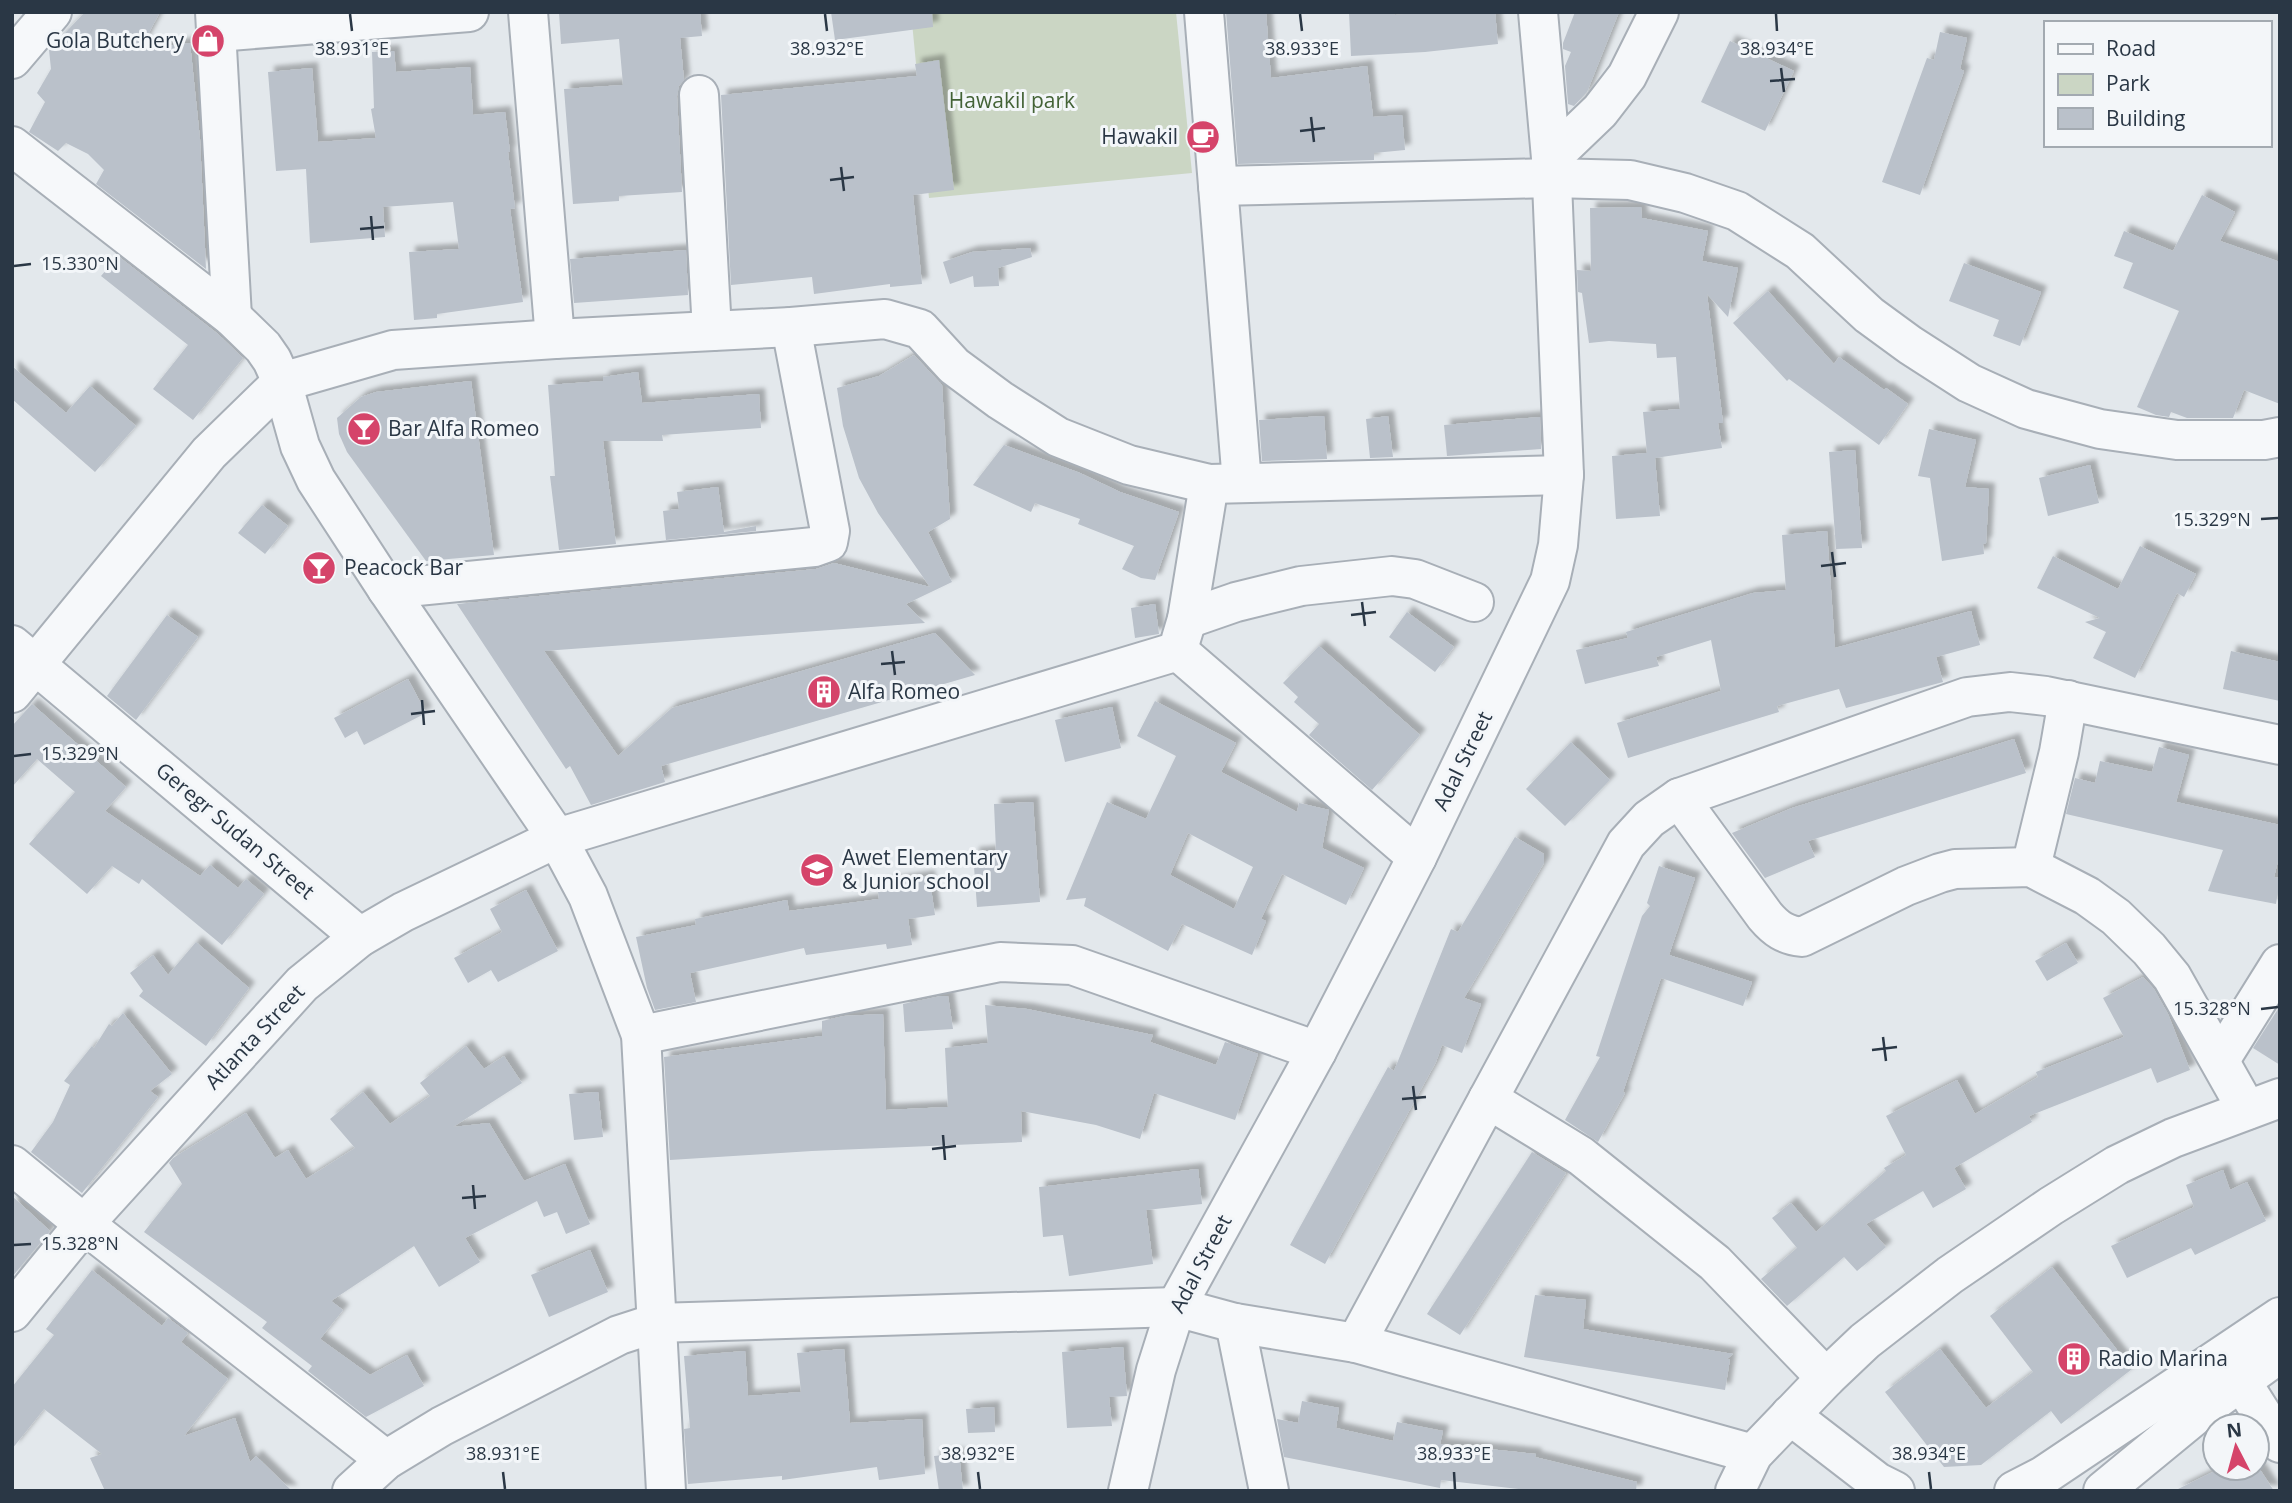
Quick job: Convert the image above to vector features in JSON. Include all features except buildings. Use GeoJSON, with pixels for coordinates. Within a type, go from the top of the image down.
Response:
{"type":"FeatureCollection","features":[{"type":"Feature","properties":{"kind":"street"},"geometry":{"type":"LineString","coordinates":[[12,59],[51,12]]}},
{"type":"Feature","properties":{"kind":"street"},"geometry":{"type":"LineString","coordinates":[[232,317],[216,22],[469,12]]}},
{"type":"Feature","properties":{"kind":"street"},"geometry":{"type":"LineString","coordinates":[[528,12],[555,339]]}},
{"type":"Feature","properties":{"kind":"street"},"geometry":{"type":"LineString","coordinates":[[1203,12],[1218,186],[1226,484],[1182,635],[1418,857]]}},
{"type":"Feature","properties":{"kind":"street","name":"Adal Street"},"geometry":{"type":"LineString","coordinates":[[1128,1491],[1156,1370],[1176,1307],[1317,1051],[1418,857],[1550,581],[1558,545],[1564,475],[1551,168],[1538,12]]}},
{"type":"Feature","properties":{"kind":"street"},"geometry":{"type":"LineString","coordinates":[[1551,168],[1627,76],[1659,12]]}},
{"type":"Feature","properties":{"kind":"street"},"geometry":{"type":"LineString","coordinates":[[699,95],[712,331]]}},
{"type":"Feature","properties":{"kind":"street"},"geometry":{"type":"LineString","coordinates":[[12,146],[232,317],[272,360],[282,382],[300,446],[316,480],[557,838],[588,896],[640,1035],[666,1491]]}},
{"type":"Feature","properties":{"kind":"street"},"geometry":{"type":"LineString","coordinates":[[1218,186],[1551,168],[1630,180],[1685,192],[1737,211],[1800,251],[1870,315],[1910,345],[1969,383],[2026,409],[2100,429],[2177,440],[2264,440],[2280,437]]}},
{"type":"Feature","properties":{"kind":"street"},"geometry":{"type":"LineString","coordinates":[[12,693],[24,654],[209,453],[282,382],[393,350],[885,319],[920,329],[954,366],[1000,400],[1058,437],[1129,465],[1226,484],[1564,475]]}},
{"type":"Feature","properties":{"kind":"street"},"geometry":{"type":"LineString","coordinates":[[387,589],[814,547],[828,542],[830,531],[822,484],[791,327]]}},
{"type":"Feature","properties":{"kind":"street","name":"Atlanta Street"},"geometry":{"type":"LineString","coordinates":[[12,1312],[84,1224],[302,984],[360,937],[403,912],[557,838],[1182,635],[1236,602],[1301,586],[1392,576],[1415,579],[1474,602]]}},
{"type":"Feature","properties":{"kind":"street","name":"Geregr Sudan Street"},"geometry":{"type":"LineString","coordinates":[[24,654],[360,937]]}},
{"type":"Feature","properties":{"kind":"street"},"geometry":{"type":"LineString","coordinates":[[1356,1343],[1626,844],[1649,819],[1679,797],[1967,697],[2010,692],[2068,700],[2280,745]]}},
{"type":"Feature","properties":{"kind":"street"},"geometry":{"type":"LineString","coordinates":[[2031,867],[2059,752],[2068,700]]}},
{"type":"Feature","properties":{"kind":"street"},"geometry":{"type":"LineString","coordinates":[[1679,797],[1765,916],[1787,936],[1802,937],[1906,886],[1955,869],[2031,867],[2087,896],[2116,917],[2149,949],[2172,977],[2220,1060],[2264,1104],[2173,1138],[2117,1165],[1950,1275],[1865,1341],[1826,1378],[1753,1454],[1735,1491]]}},
{"type":"Feature","properties":{"kind":"street"},"geometry":{"type":"LineString","coordinates":[[640,1035],[1000,962],[1072,965],[1317,1051]]}},
{"type":"Feature","properties":{"kind":"street"},"geometry":{"type":"LineString","coordinates":[[2220,1060],[2280,964]]}},
{"type":"Feature","properties":{"kind":"street"},"geometry":{"type":"LineString","coordinates":[[1488,1099],[1581,1156],[1715,1264],[1826,1378]]}},
{"type":"Feature","properties":{"kind":"street"},"geometry":{"type":"LineString","coordinates":[[12,1165],[386,1460]]}},
{"type":"Feature","properties":{"kind":"street"},"geometry":{"type":"LineString","coordinates":[[352,1491],[386,1460],[442,1426],[607,1341],[656,1323],[1176,1307],[1235,1323],[1356,1343],[1753,1454]]}},
{"type":"Feature","properties":{"kind":"street"},"geometry":{"type":"LineString","coordinates":[[2014,1491],[2043,1476],[2280,1317]]}},
{"type":"Feature","properties":{"kind":"street"},"geometry":{"type":"LineString","coordinates":[[1235,1323],[1269,1491]]}},
{"type":"Feature","properties":{"kind":"street"},"geometry":{"type":"LineString","coordinates":[[2103,1491],[2199,1412],[2280,1353]]}},
{"type":"Feature","properties":{"kind":"street"},"geometry":{"type":"LineString","coordinates":[[2241,1381],[2280,1443]]}},
{"type":"Feature","properties":{"kind":"street"},"geometry":{"type":"LineString","coordinates":[[1790,1415],[1877,1482],[1895,1491]]}},
{"type":"Feature","properties":{"kind":"green space","name":"Hawakil park"},"geometry":{"type":"Polygon","coordinates":[[[911,12],[1176,12],[1192,173],[929,198],[911,12]]]}},
{"type":"Feature","properties":{"kind":"place","name":"Gola Butchery"},"geometry":{"type":"Point","coordinates":[208,41]}},
{"type":"Feature","properties":{"kind":"place","name":"Hawakil"},"geometry":{"type":"Point","coordinates":[1203,137]}},
{"type":"Feature","properties":{"kind":"place","name":"Bar Alfa Romeo"},"geometry":{"type":"Point","coordinates":[364,429]}},
{"type":"Feature","properties":{"kind":"place","name":"Peacock Bar"},"geometry":{"type":"Point","coordinates":[319,568]}},
{"type":"Feature","properties":{"kind":"place","name":"Alfa Romeo"},"geometry":{"type":"Point","coordinates":[824,692]}},
{"type":"Feature","properties":{"kind":"place","name":"Awet Elementary & Junior school"},"geometry":{"type":"Point","coordinates":[817,870]}},
{"type":"Feature","properties":{"kind":"place","name":"Radio Marina"},"geometry":{"type":"Point","coordinates":[2074,1359]}}]}
